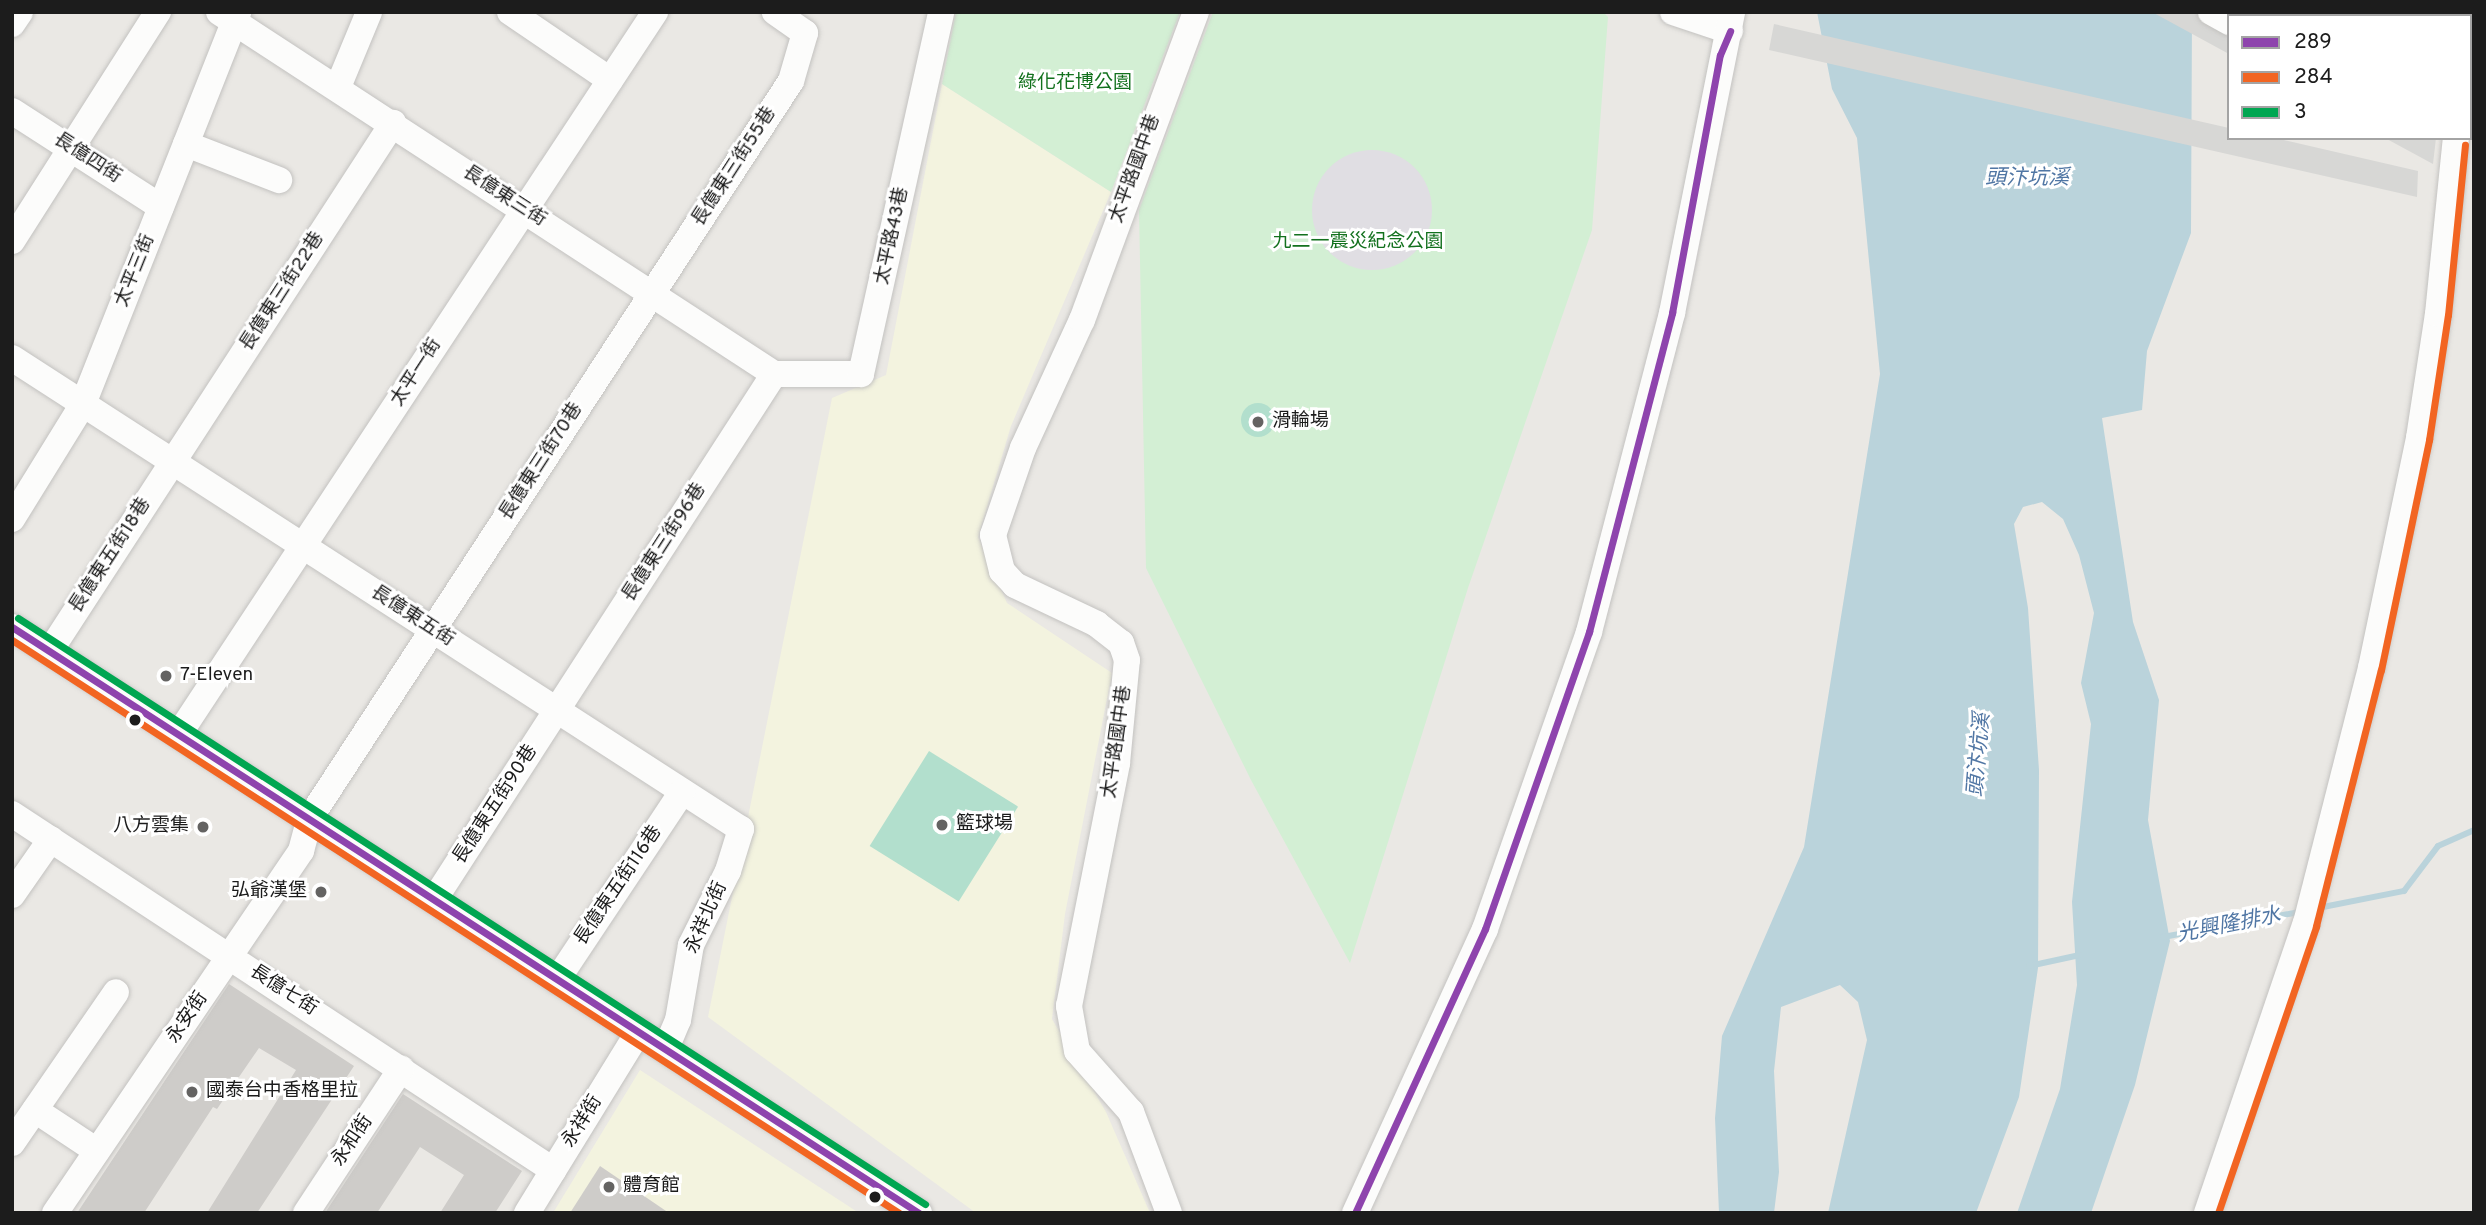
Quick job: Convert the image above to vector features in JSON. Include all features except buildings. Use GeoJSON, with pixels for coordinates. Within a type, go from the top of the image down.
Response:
{"type":"FeatureCollection","features":[{"type":"Feature","properties":{"kind":"street"},"geometry":{"type":"LineString","coordinates":[[12,24],[20,12]]}},
{"type":"Feature","properties":{"kind":"street"},"geometry":{"type":"LineString","coordinates":[[12,242],[69,148],[158,12]]}},
{"type":"Feature","properties":{"kind":"street"},"geometry":{"type":"LineString","coordinates":[[338,87],[369,12]]}},
{"type":"Feature","properties":{"kind":"street"},"geometry":{"type":"LineString","coordinates":[[510,12],[610,80]]}},
{"type":"Feature","properties":{"kind":"street","name":"太平一街"},"geometry":{"type":"LineString","coordinates":[[178,734],[655,12]]}},
{"type":"Feature","properties":{"kind":"street","name":"長億東三街55巷"},"geometry":{"type":"LineString","coordinates":[[652,295],[791,80],[805,33],[775,12]]}},
{"type":"Feature","properties":{"kind":"street","name":"太平路43巷"},"geometry":{"type":"LineString","coordinates":[[774,374],[861,374],[941,12]]}},
{"type":"Feature","properties":{"kind":"street","name":"太平路國中巷"},"geometry":{"type":"LineString","coordinates":[[1170,1213],[1131,1112],[1077,1051],[1069,1006],[1117,762],[1128,660],[1121,643],[1097,624],[1014,585],[1002,571],[993,535],[1023,447],[1082,320],[1196,12]]}},
{"type":"Feature","properties":{"kind":"street"},"geometry":{"type":"LineString","coordinates":[[1355,1213],[1485,929],[1593,619],[1672,313],[1720,54],[1731,22],[1673,12]]}},
{"type":"Feature","properties":{"kind":"street"},"geometry":{"type":"LineString","coordinates":[[2211,12],[2227,21]]}},
{"type":"Feature","properties":{"kind":"street","name":"長億東三街"},"geometry":{"type":"LineString","coordinates":[[230,15],[774,374]]}},
{"type":"Feature","properties":{"kind":"street","name":"太平三街"},"geometry":{"type":"LineString","coordinates":[[12,519],[20,492],[83,404],[186,144],[230,15]]}},
{"type":"Feature","properties":{"kind":"street","name":"長億四街"},"geometry":{"type":"LineString","coordinates":[[12,111],[161,207]]}},
{"type":"Feature","properties":{"kind":"street","name":"長億東三街22巷"},"geometry":{"type":"LineString","coordinates":[[172,461],[393,123]]}},
{"type":"Feature","properties":{"kind":"street"},"geometry":{"type":"LineString","coordinates":[[186,144],[279,180]]}},
{"type":"Feature","properties":{"kind":"street"},"geometry":{"type":"LineString","coordinates":[[2207,1213],[2306,923],[2371,668],[2419,438],[2438,314],[2457,145]]}},
{"type":"Feature","properties":{"kind":"street","name":"長億東三街70巷"},"geometry":{"type":"LineString","coordinates":[[310,818],[652,295]]}},
{"type":"Feature","properties":{"kind":"street","name":"長億東五街"},"geometry":{"type":"LineString","coordinates":[[12,358],[741,829]]}},
{"type":"Feature","properties":{"kind":"street","name":"長億東三街96巷"},"geometry":{"type":"LineString","coordinates":[[557,711],[774,374]]}},
{"type":"Feature","properties":{"kind":"street","name":"長億東五街18巷"},"geometry":{"type":"LineString","coordinates":[[50,651],[172,461]]}},
{"type":"Feature","properties":{"kind":"street"},"geometry":{"type":"LineString","coordinates":[[12,627],[919,1213]]}},
{"type":"Feature","properties":{"kind":"street","name":"長億東五街90巷"},"geometry":{"type":"LineString","coordinates":[[435,900],[557,711]]}},
{"type":"Feature","properties":{"kind":"street","name":"長億東五街116巷"},"geometry":{"type":"LineString","coordinates":[[557,980],[682,792]]}},
{"type":"Feature","properties":{"kind":"street","name":"長億七街"},"geometry":{"type":"LineString","coordinates":[[12,814],[554,1170]]}},
{"type":"Feature","properties":{"kind":"street","name":"永安街"},"geometry":{"type":"LineString","coordinates":[[55,1213],[301,851],[310,818]]}},
{"type":"Feature","properties":{"kind":"street","name":"永祥北街"},"geometry":{"type":"LineString","coordinates":[[666,1048],[678,1020],[691,945],[728,871],[741,829]]}},
{"type":"Feature","properties":{"kind":"street"},"geometry":{"type":"LineString","coordinates":[[12,895],[51,839]]}},
{"type":"Feature","properties":{"kind":"street"},"geometry":{"type":"LineString","coordinates":[[12,1143],[116,992]]}},
{"type":"Feature","properties":{"kind":"street","name":"永祥街"},"geometry":{"type":"LineString","coordinates":[[527,1213],[639,1031]]}},
{"type":"Feature","properties":{"kind":"street","name":"永和街"},"geometry":{"type":"LineString","coordinates":[[306,1213],[401,1069]]}},
{"type":"Feature","properties":{"kind":"street"},"geometry":{"type":"LineString","coordinates":[[35,1110],[97,1151]]}},
{"type":"Feature","properties":{"kind":"shaded area"},"geometry":{"type":"Polygon","coordinates":[[[942,84],[1111,192],[1011,426],[978,537],[1007,603],[1112,673],[1065,914],[1052,1019],[1106,1112],[1150,1213],[976,1213],[708,1017],[832,398],[886,375],[942,84]]]}},
{"type":"Feature","properties":{"kind":"shaded area"},"geometry":{"type":"Polygon","coordinates":[[[1372,150],[1395,155],[1414,168],[1427,187],[1432,210],[1427,233],[1414,252],[1395,265],[1372,270],[1349,265],[1330,252],[1317,233],[1312,210],[1317,187],[1330,168],[1349,155],[1372,150]]]}},
{"type":"Feature","properties":{"kind":"shaded area"},"geometry":{"type":"Polygon","coordinates":[[[640,1070],[859,1213],[553,1213],[640,1070]]]}},
{"type":"Feature","properties":{"kind":"green space","name":"綠化花博公園"},"geometry":{"type":"Polygon","coordinates":[[[956,12],[1180,12],[1111,192],[942,84],[956,12]]]}},
{"type":"Feature","properties":{"kind":"green space","name":"九二一震災紀念公園"},"geometry":{"type":"Polygon","coordinates":[[[1213,12],[1603,12],[1608,17],[1592,230],[1468,588],[1350,963],[1251,780],[1146,568],[1139,210],[1213,12]]]}},
{"type":"Feature","properties":{"kind":"green space","name":"滑輪場"},"geometry":{"type":"Polygon","coordinates":[[[1258,403],[1270,408],[1275,420],[1270,432],[1258,437],[1246,432],[1241,420],[1246,408],[1258,403]]]}},
{"type":"Feature","properties":{"kind":"green space","name":"籃球場"},"geometry":{"type":"Polygon","coordinates":[[[929,751],[1018,807],[959,902],[870,846],[929,751]]]}},
{"type":"Feature","properties":{"kind":"water","name":"頭汴坑溪"},"geometry":{"type":"Polygon","coordinates":[[[1817,12],[2192,12],[2191,233],[2147,351],[2142,410],[2102,418],[2133,622],[2159,700],[2148,820],[2170,941],[2135,1085],[2091,1213],[2017,1213],[2060,1089],[2077,985],[2072,902],[2091,724],[2081,683],[2094,613],[2079,555],[2063,519],[2042,502],[2023,507],[2014,524],[2028,608],[2039,770],[2038,968],[2019,1097],[1976,1213],[1828,1213],[1867,1040],[1858,1002],[1840,985],[1781,1007],[1774,1071],[1779,1172],[1774,1213],[1719,1213],[1715,1118],[1722,1036],[1804,847],[1880,374],[1857,138],[1832,89],[1817,12]]]}},
{"type":"Feature","properties":{"kind":"pier"},"geometry":{"type":"Polygon","coordinates":[[[2152,12],[2286,14],[2227,14],[2227,53],[2152,12]]]}},
{"type":"Feature","properties":{"kind":"pier"},"geometry":{"type":"Polygon","coordinates":[[[1774,24],[2227,128],[2227,140],[2284,140],[2418,171],[2417,197],[1769,50],[1774,24]]]}},
{"type":"Feature","properties":{"kind":"pier"},"geometry":{"type":"Polygon","coordinates":[[[2389,140],[2436,140],[2433,164],[2389,140]]]}},
{"type":"Feature","properties":{"kind":"waterway","name":"光興隆排水"},"geometry":{"type":"LineString","coordinates":[[2318,908],[2404,891],[2438,846],[2474,830]]}},
{"type":"Feature","properties":{"kind":"waterway","name":"光興隆排水"},"geometry":{"type":"LineString","coordinates":[[2163,937],[2304,911]]}},
{"type":"Feature","properties":{"kind":"waterway","name":"光興隆排水"},"geometry":{"type":"LineString","coordinates":[[2029,966],[2080,955]]}},
{"type":"Feature","properties":{"kind":"transit line","name":"289"},"geometry":{"type":"LineString","coordinates":[[1355,1213],[1485,929],[1589,632],[1672,313],[1720,55],[1730,31]]}},
{"type":"Feature","properties":{"kind":"transit line","name":"284"},"geometry":{"type":"LineString","coordinates":[[2218,1213],[2316,926],[2381,670],[2429,440],[2448,315],[2465,145]]}},
{"type":"Feature","properties":{"kind":"transit line","name":"3"},"geometry":{"type":"LineString","coordinates":[[18,618],[925,1204]]}},
{"type":"Feature","properties":{"kind":"transit line","name":"289"},"geometry":{"type":"LineString","coordinates":[[12,627],[919,1213]]}},
{"type":"Feature","properties":{"kind":"transit line","name":"284"},"geometry":{"type":"LineString","coordinates":[[12,640],[899,1213]]}},
{"type":"Feature","properties":{"kind":"place","name":"滑輪場"},"geometry":{"type":"Point","coordinates":[1258,422]}},
{"type":"Feature","properties":{"kind":"place","name":"7-Eleven"},"geometry":{"type":"Point","coordinates":[166,676]}},
{"type":"Feature","properties":{"kind":"place","name":"籃球場"},"geometry":{"type":"Point","coordinates":[942,825]}},
{"type":"Feature","properties":{"kind":"place","name":"八方雲集"},"geometry":{"type":"Point","coordinates":[203,827]}},
{"type":"Feature","properties":{"kind":"place","name":"弘爺漢堡"},"geometry":{"type":"Point","coordinates":[321,892]}},
{"type":"Feature","properties":{"kind":"place","name":"國泰台中香格里拉"},"geometry":{"type":"Point","coordinates":[192,1092]}},
{"type":"Feature","properties":{"kind":"place","name":"體育館"},"geometry":{"type":"Point","coordinates":[609,1187]}}]}
